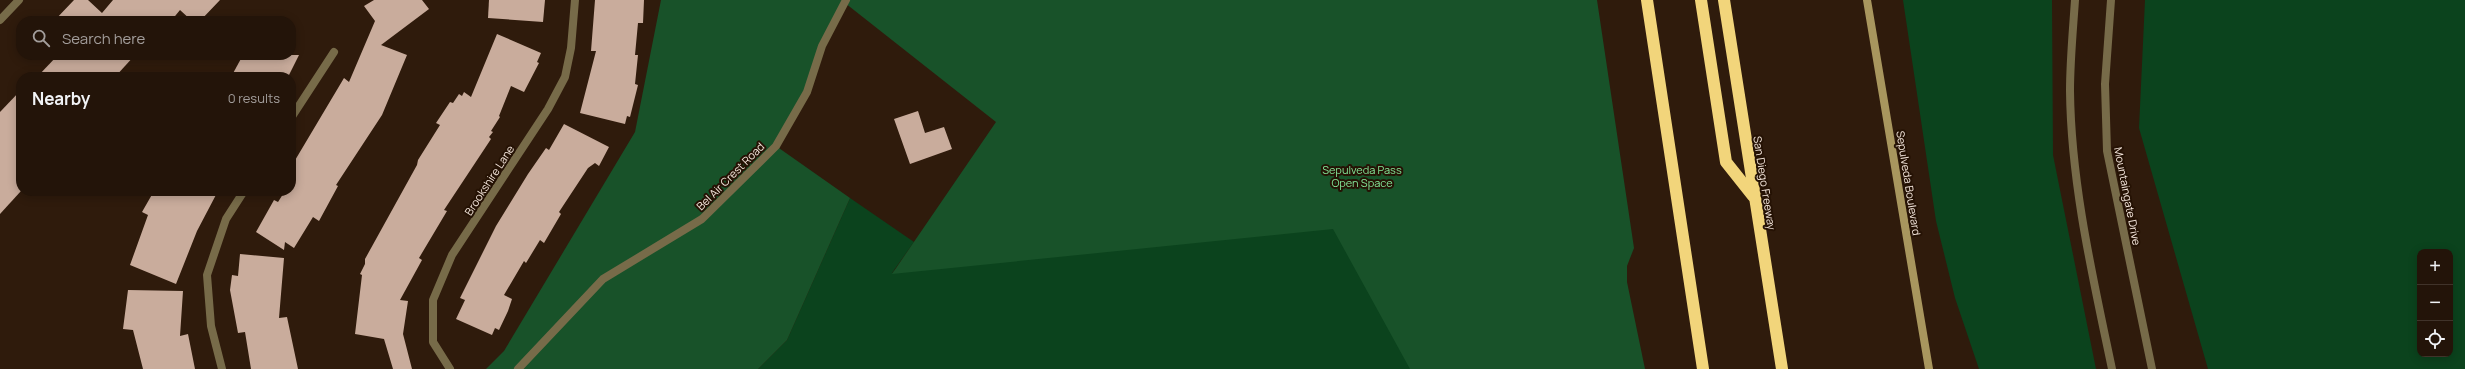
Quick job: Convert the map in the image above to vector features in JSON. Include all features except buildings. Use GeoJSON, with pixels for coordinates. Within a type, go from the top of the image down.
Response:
{"type":"FeatureCollection","features":[{"type":"Feature","properties":{"kind":"highway"},"geometry":{"type":"LineString","coordinates":[[1647,0],[1703,369]]}},
{"type":"Feature","properties":{"kind":"highway"},"geometry":{"type":"LineString","coordinates":[[1701,0],[1726,162],[1753,196]]}},
{"type":"Feature","properties":{"kind":"highway","name":"San Diego Freeway"},"geometry":{"type":"LineString","coordinates":[[1724,0],[1753,196],[1782,369]]}},
{"type":"Feature","properties":{"kind":"main road","name":"Sepulveda Boulevard"},"geometry":{"type":"LineString","coordinates":[[1868,0],[1929,369]]}},
{"type":"Feature","properties":{"kind":"street"},"geometry":{"type":"LineString","coordinates":[[0,20],[19,0]]}},
{"type":"Feature","properties":{"kind":"street","name":"Brookshire Lane"},"geometry":{"type":"LineString","coordinates":[[450,369],[433,342],[433,300],[452,255],[548,109],[565,77],[571,48],[575,0]]}},
{"type":"Feature","properties":{"kind":"street","name":"Bel Air Crest Road"},"geometry":{"type":"LineString","coordinates":[[518,369],[603,280],[702,219],[776,146],[807,92],[822,46],[846,0]]}},
{"type":"Feature","properties":{"kind":"street"},"geometry":{"type":"LineString","coordinates":[[2075,0],[2070,90],[2073,147],[2084,229],[2112,369]]}},
{"type":"Feature","properties":{"kind":"street","name":"Mountaingate Drive"},"geometry":{"type":"LineString","coordinates":[[2111,0],[2105,84],[2107,151],[2152,369]]}},
{"type":"Feature","properties":{"kind":"street"},"geometry":{"type":"LineString","coordinates":[[296,110],[334,52]]}},
{"type":"Feature","properties":{"kind":"street"},"geometry":{"type":"LineString","coordinates":[[222,369],[211,326],[207,275],[226,219],[241,196]]}},
{"type":"Feature","properties":{"kind":"green space","name":"Sepulveda Pass Open Space"},"geometry":{"type":"Polygon","coordinates":[[[661,0],[1597,0],[1634,248],[1627,266],[1627,282],[1645,369],[1410,369],[1333,229],[892,274],[996,122],[845,3],[822,46],[807,92],[776,146],[850,198],[787,340],[758,369],[486,369],[504,351],[635,132],[661,0]]]}},
{"type":"Feature","properties":{"kind":"green space"},"geometry":{"type":"Polygon","coordinates":[[[1163,0],[1476,369],[758,369],[787,340],[850,198],[914,242],[892,273],[1163,0]]]}},
{"type":"Feature","properties":{"kind":"green space"},"geometry":{"type":"Polygon","coordinates":[[[1903,0],[2052,0],[2053,155],[2096,369],[1979,369],[1955,298],[1936,221],[1903,0]]]}},
{"type":"Feature","properties":{"kind":"green space"},"geometry":{"type":"Polygon","coordinates":[[[2145,0],[2465,0],[2465,369],[2208,369],[2139,128],[2145,0]]]}}]}
